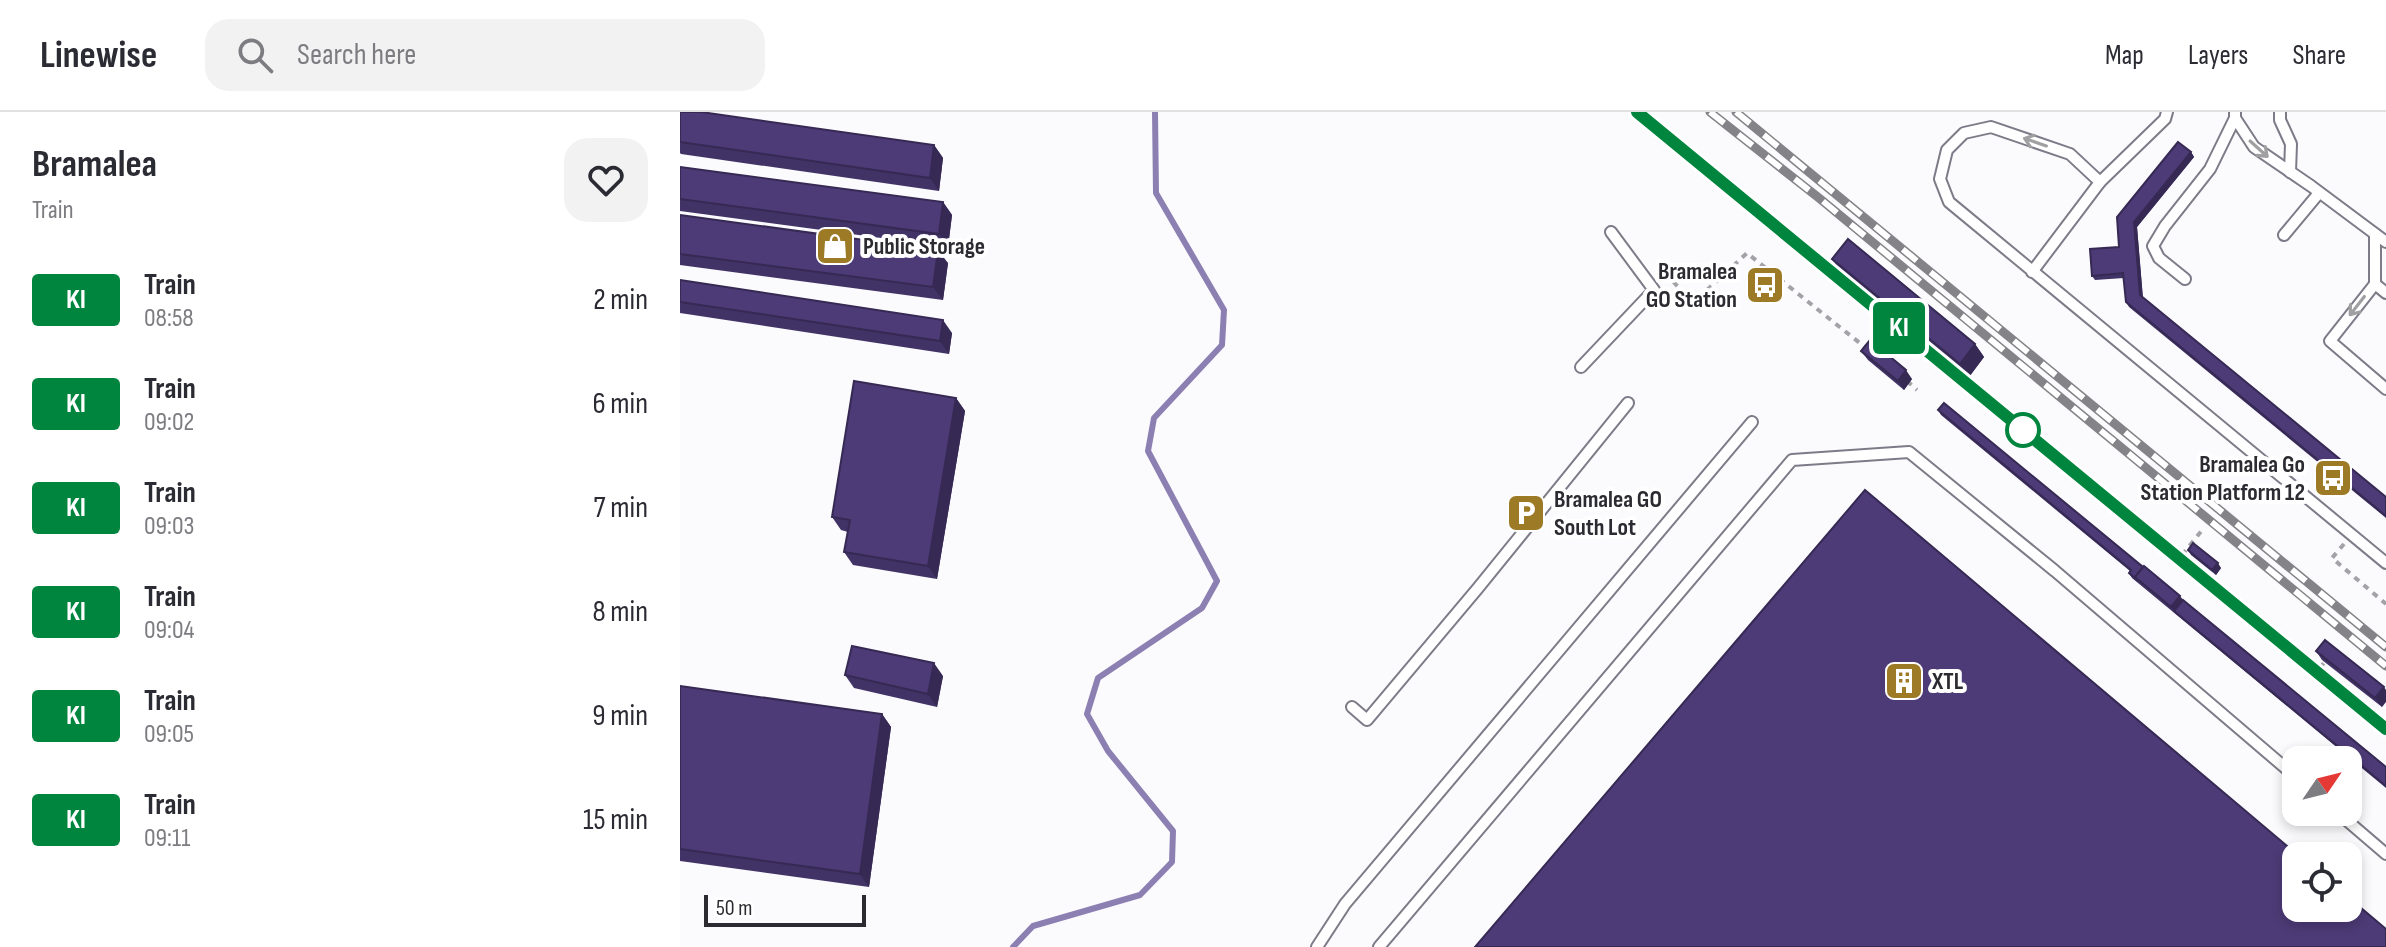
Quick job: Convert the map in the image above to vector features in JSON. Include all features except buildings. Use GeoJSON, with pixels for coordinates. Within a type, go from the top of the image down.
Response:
{"type":"FeatureCollection","features":[{"type":"Feature","properties":{"kind":"lane"},"geometry":{"type":"LineString","coordinates":[[2032,272],[2100,182],[2165,119],[2167,112]]}},
{"type":"Feature","properties":{"kind":"lane"},"geometry":{"type":"LineString","coordinates":[[2280,112],[2280,120],[2291,144],[2290,172]]}},
{"type":"Feature","properties":{"kind":"lane"},"geometry":{"type":"LineString","coordinates":[[2235,115],[2254,147],[2386,242]]}},
{"type":"Feature","properties":{"kind":"lane"},"geometry":{"type":"LineString","coordinates":[[2185,279],[2159,258],[2153,246],[2210,169],[2235,115]]}},
{"type":"Feature","properties":{"kind":"lane"},"geometry":{"type":"LineString","coordinates":[[2100,182],[2070,154],[1991,127],[1964,133],[1947,150],[1940,179],[1949,202],[2386,563]]}},
{"type":"Feature","properties":{"kind":"lane"},"geometry":{"type":"LineString","coordinates":[[2284,235],[2319,193]]}},
{"type":"Feature","properties":{"kind":"lane"},"geometry":{"type":"LineString","coordinates":[[1581,367],[1654,290],[1611,232]]}},
{"type":"Feature","properties":{"kind":"lane"},"geometry":{"type":"LineString","coordinates":[[2375,234],[2375,284],[2330,341],[2386,389]]}},
{"type":"Feature","properties":{"kind":"lane"},"geometry":{"type":"LineString","coordinates":[[2375,284],[2386,293]]}},
{"type":"Feature","properties":{"kind":"lane"},"geometry":{"type":"LineString","coordinates":[[1352,707],[1367,720],[1628,403]]}},
{"type":"Feature","properties":{"kind":"lane"},"geometry":{"type":"LineString","coordinates":[[1317,947],[1352,895],[1752,422]]}},
{"type":"Feature","properties":{"kind":"lane"},"geometry":{"type":"LineString","coordinates":[[1379,947],[1792,460],[1909,452],[2055,571],[2282,765]]}},
{"type":"Feature","properties":{"kind":"lane"},"geometry":{"type":"LineString","coordinates":[[2353,826],[2386,854]]}},
{"type":"Feature","properties":{"kind":"path"},"geometry":{"type":"LineString","coordinates":[[1650,258],[1693,303],[1747,253],[1870,351]]}},
{"type":"Feature","properties":{"kind":"path"},"geometry":{"type":"LineString","coordinates":[[1906,380],[1917,390]]}},
{"type":"Feature","properties":{"kind":"path"},"geometry":{"type":"LineString","coordinates":[[2182,555],[2203,529]]}},
{"type":"Feature","properties":{"kind":"path"},"geometry":{"type":"LineString","coordinates":[[2345,543],[2332,558],[2386,604]]}},
{"type":"Feature","properties":{"kind":"path"},"geometry":{"type":"LineString","coordinates":[[2188,548],[2194,551]]}},
{"type":"Feature","properties":{"kind":"path"},"geometry":{"type":"LineString","coordinates":[[2320,668],[2329,655]]}},
{"type":"Feature","properties":{"kind":"waterway"},"geometry":{"type":"LineString","coordinates":[[1013,947],[1033,926],[1140,895],[1172,862],[1173,831],[1108,751],[1087,714],[1098,678],[1202,608],[1217,581],[1148,451],[1154,418],[1222,345],[1224,310],[1156,193],[1155,112]]}},
{"type":"Feature","properties":{"kind":"railway"},"geometry":{"type":"LineString","coordinates":[[1637,112],[2386,729]]}},
{"type":"Feature","properties":{"kind":"railway"},"geometry":{"type":"LineString","coordinates":[[1710,112],[1819,198],[2386,666]]}},
{"type":"Feature","properties":{"kind":"railway"},"geometry":{"type":"LineString","coordinates":[[1736,112],[2386,647]]}},
{"type":"Feature","properties":{"kind":"train","name":"KI"},"geometry":{"type":"LineString","coordinates":[[1637,112],[2386,729]]}},
{"type":"Feature","properties":{"kind":"place","name":"Public Storage"},"geometry":{"type":"Point","coordinates":[835,246]}},
{"type":"Feature","properties":{"kind":"place","name":"Bramalea GO Station"},"geometry":{"type":"Point","coordinates":[1765,285]}},
{"type":"Feature","properties":{"kind":"place","name":"Bramalea Go Station Platform 12"},"geometry":{"type":"Point","coordinates":[2333,478]}},
{"type":"Feature","properties":{"kind":"place","name":"Bramalea GO South Lot"},"geometry":{"type":"Point","coordinates":[1526,513]}},
{"type":"Feature","properties":{"kind":"place","name":"XTL"},"geometry":{"type":"Point","coordinates":[1904,681]}}]}
